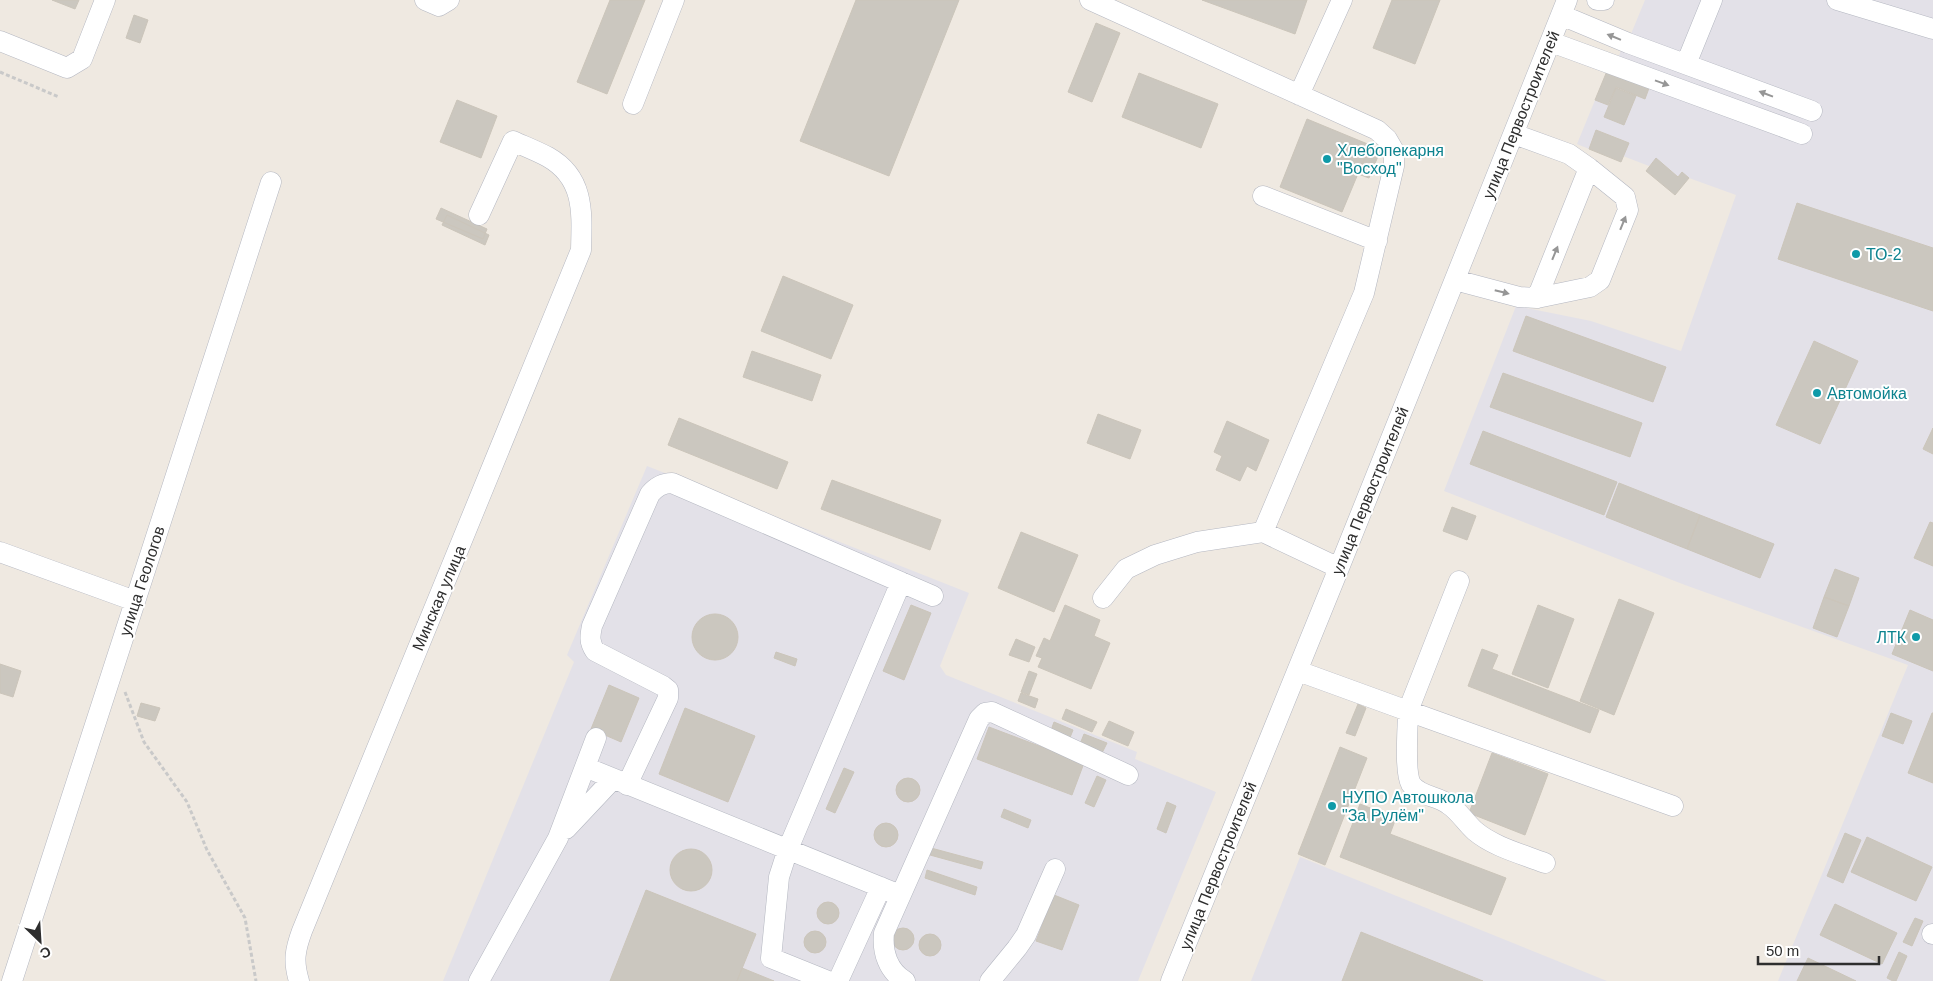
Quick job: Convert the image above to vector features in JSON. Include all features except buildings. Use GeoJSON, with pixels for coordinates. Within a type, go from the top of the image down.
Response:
{"type":"FeatureCollection","features":[{"type":"Feature","properties":{"kind":"street"},"geometry":{"type":"LineString","coordinates":[[0,41],[67,68],[82,58],[105,0]]}},
{"type":"Feature","properties":{"kind":"street"},"geometry":{"type":"LineString","coordinates":[[425,0],[439,6],[449,0]]}},
{"type":"Feature","properties":{"kind":"street"},"geometry":{"type":"LineString","coordinates":[[633,104],[674,0]]}},
{"type":"Feature","properties":{"kind":"street"},"geometry":{"type":"LineString","coordinates":[[1090,0],[1377,130],[1387,139],[1394,151],[1394,166],[1364,293],[1264,532]]}},
{"type":"Feature","properties":{"kind":"street"},"geometry":{"type":"LineString","coordinates":[[1299,95],[1342,0]]}},
{"type":"Feature","properties":{"kind":"street"},"geometry":{"type":"LineString","coordinates":[[1597,0],[1604,0]]}},
{"type":"Feature","properties":{"kind":"street"},"geometry":{"type":"LineString","coordinates":[[1686,64],[1712,0]]}},
{"type":"Feature","properties":{"kind":"street"},"geometry":{"type":"LineString","coordinates":[[1838,0],[1933,29]]}},
{"type":"Feature","properties":{"kind":"street"},"geometry":{"type":"LineString","coordinates":[[1564,8],[1686,64],[1812,112]]}},
{"type":"Feature","properties":{"kind":"street","name":"улица Первостроителей"},"geometry":{"type":"LineString","coordinates":[[1171,981],[1340,568],[1564,8]]}},
{"type":"Feature","properties":{"kind":"street"},"geometry":{"type":"LineString","coordinates":[[1551,42],[1802,134]]}},
{"type":"Feature","properties":{"kind":"street"},"geometry":{"type":"LineString","coordinates":[[1455,280],[1519,297],[1536,298],[1590,287],[1600,280],[1625,219],[1628,210],[1625,197],[1589,168],[1569,154],[1514,134]]}},
{"type":"Feature","properties":{"kind":"street","name":"Минская улица"},"geometry":{"type":"LineString","coordinates":[[299,981],[294,964],[297,946],[582,250],[581,200],[574,182],[563,168],[548,157],[513,141],[479,215]]}},
{"type":"Feature","properties":{"kind":"street"},"geometry":{"type":"LineString","coordinates":[[1536,298],[1589,168]]}},
{"type":"Feature","properties":{"kind":"street","name":"улица Геологов"},"geometry":{"type":"LineString","coordinates":[[12,981],[271,182]]}},
{"type":"Feature","properties":{"kind":"street"},"geometry":{"type":"LineString","coordinates":[[1262,196],[1377,241]]}},
{"type":"Feature","properties":{"kind":"street"},"geometry":{"type":"LineString","coordinates":[[558,838],[620,782],[668,698],[668,690],[664,686],[596,650],[591,644],[590,636],[592,626],[646,503],[655,488],[664,483],[672,483],[934,596]]}},
{"type":"Feature","properties":{"kind":"street"},"geometry":{"type":"LineString","coordinates":[[1103,598],[1126,569],[1155,556],[1197,542],[1264,532],[1340,568]]}},
{"type":"Feature","properties":{"kind":"street"},"geometry":{"type":"LineString","coordinates":[[0,552],[135,601]]}},
{"type":"Feature","properties":{"kind":"street"},"geometry":{"type":"LineString","coordinates":[[1459,581],[1408,711],[1408,772],[1411,783],[1418,791],[1446,802],[1475,831],[1492,841],[1545,862]]}},
{"type":"Feature","properties":{"kind":"street"},"geometry":{"type":"LineString","coordinates":[[828,981],[771,958],[778,877],[788,849],[901,582]]}},
{"type":"Feature","properties":{"kind":"street"},"geometry":{"type":"LineString","coordinates":[[1298,671],[1673,806]]}},
{"type":"Feature","properties":{"kind":"street"},"geometry":{"type":"LineString","coordinates":[[905,981],[892,970],[885,956],[884,933],[979,718],[986,713],[992,712],[1128,775]]}},
{"type":"Feature","properties":{"kind":"street"},"geometry":{"type":"LineString","coordinates":[[484,980],[558,838],[596,738]]}},
{"type":"Feature","properties":{"kind":"street"},"geometry":{"type":"LineString","coordinates":[[585,768],[900,895]]}},
{"type":"Feature","properties":{"kind":"street"},"geometry":{"type":"LineString","coordinates":[[990,981],[1018,948],[1026,935],[1055,869]]}},
{"type":"Feature","properties":{"kind":"street"},"geometry":{"type":"LineString","coordinates":[[838,981],[881,887]]}},
{"type":"Feature","properties":{"kind":"street"},"geometry":{"type":"LineString","coordinates":[[869,915],[888,922]]}},
{"type":"Feature","properties":{"kind":"path"},"geometry":{"type":"LineString","coordinates":[[0,72],[59,97]]}},
{"type":"Feature","properties":{"kind":"path"},"geometry":{"type":"LineString","coordinates":[[124,691],[144,742],[187,802],[207,850],[245,918],[256,981]]}},
{"type":"Feature","properties":{"kind":"shaded area"},"geometry":{"type":"Polygon","coordinates":[[[1645,0],[1933,0],[1933,981],[1778,981],[1908,665],[1685,585],[1444,491],[1516,306],[1591,321],[1681,351],[1736,195],[1689,178],[1682,173],[1678,177],[1656,159],[1649,166],[1623,156],[1628,143],[1597,130],[1589,149],[1577,144],[1607,71],[1612,73],[1628,33],[1631,34],[1645,0]]]}},
{"type":"Feature","properties":{"kind":"shaded area"},"geometry":{"type":"Polygon","coordinates":[[[647,466],[969,593],[940,666],[946,675],[1137,752],[1135,759],[1216,792],[1138,981],[443,981],[574,662],[567,655],[647,466]]]}},
{"type":"Feature","properties":{"kind":"shaded area"},"geometry":{"type":"Polygon","coordinates":[[[1300,857],[1607,981],[1251,981],[1300,857]]]}},
{"type":"Feature","properties":{"kind":"place","name":"Хлебопекарня \"Восход\""},"geometry":{"type":"Point","coordinates":[1327,159]}},
{"type":"Feature","properties":{"kind":"place","name":"ТО-2"},"geometry":{"type":"Point","coordinates":[1856,254]}},
{"type":"Feature","properties":{"kind":"place","name":"Автомойка"},"geometry":{"type":"Point","coordinates":[1817,393]}},
{"type":"Feature","properties":{"kind":"place","name":"ЛТК"},"geometry":{"type":"Point","coordinates":[1916,637]}},
{"type":"Feature","properties":{"kind":"place","name":"НУПО Автошкола \"За Рулём\""},"geometry":{"type":"Point","coordinates":[1332,806]}}]}
